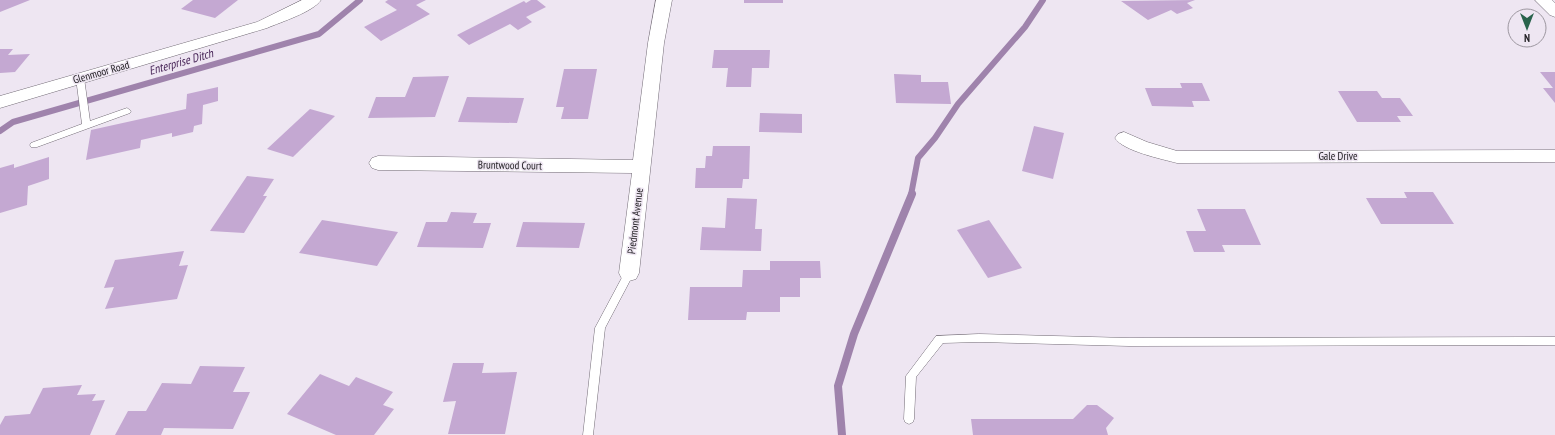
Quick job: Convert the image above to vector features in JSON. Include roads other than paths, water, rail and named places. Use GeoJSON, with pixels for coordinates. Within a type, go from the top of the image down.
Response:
{"type":"FeatureCollection","features":[{"type":"Feature","properties":{"kind":"street","name":"Glenmoor Road"},"geometry":{"type":"LineString","coordinates":[[0,102],[262,25],[313,0]]}},
{"type":"Feature","properties":{"kind":"street","name":"Piedmont Avenue"},"geometry":{"type":"LineString","coordinates":[[629,273],[656,43],[664,0]]}},
{"type":"Feature","properties":{"kind":"street"},"geometry":{"type":"LineString","coordinates":[[1543,0],[1555,12]]}},
{"type":"Feature","properties":{"kind":"street","name":"Gale Drive"},"geometry":{"type":"LineString","coordinates":[[1124,138],[1141,146],[1177,157],[1555,156]]}},
{"type":"Feature","properties":{"kind":"street","name":"Bruntwood Court"},"geometry":{"type":"LineString","coordinates":[[378,163],[642,167]]}},
{"type":"Feature","properties":{"kind":"lane"},"geometry":{"type":"LineString","coordinates":[[80,78],[86,125]]}},
{"type":"Feature","properties":{"kind":"lane"},"geometry":{"type":"LineString","coordinates":[[34,145],[127,111]]}},
{"type":"Feature","properties":{"kind":"lane","name":"Piedmont Avenue"},"geometry":{"type":"LineString","coordinates":[[588,435],[600,328],[629,273]]}},
{"type":"Feature","properties":{"kind":"lane"},"geometry":{"type":"LineString","coordinates":[[909,419],[911,376],[940,339],[979,338],[1129,342],[1555,341]]}},
{"type":"Feature","properties":{"kind":"waterway","name":"Enterprise Ditch"},"geometry":{"type":"LineString","coordinates":[[0,131],[13,122],[319,34],[360,0]]}},
{"type":"Feature","properties":{"kind":"waterway"},"geometry":{"type":"LineString","coordinates":[[911,195],[918,158],[935,138],[958,104],[1025,27],[1043,0]]}},
{"type":"Feature","properties":{"kind":"waterway"},"geometry":{"type":"LineString","coordinates":[[842,435],[838,386],[854,334],[912,194]]}}]}
